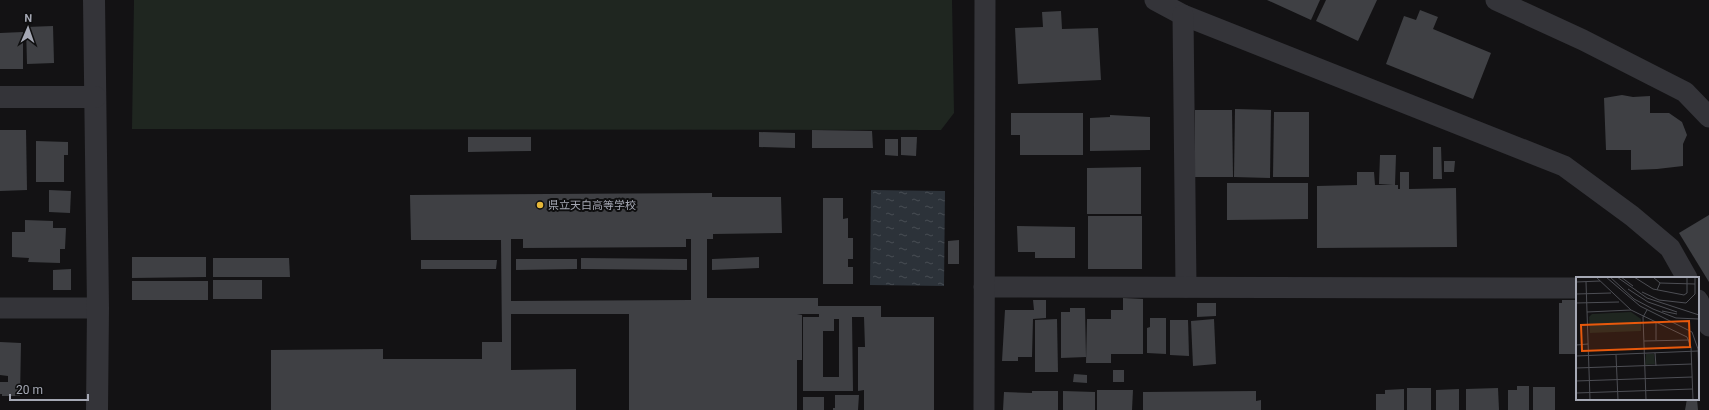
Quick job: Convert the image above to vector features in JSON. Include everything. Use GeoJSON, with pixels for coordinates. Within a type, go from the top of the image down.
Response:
{"type":"FeatureCollection","features":[{"type":"Feature","properties":{"kind":"street"},"geometry":{"type":"LineString","coordinates":[[94,0],[98,308],[97,410]]}},
{"type":"Feature","properties":{"kind":"street"},"geometry":{"type":"LineString","coordinates":[[984,410],[985,0]]}},
{"type":"Feature","properties":{"kind":"street"},"geometry":{"type":"LineString","coordinates":[[1155,0],[1183,15],[1564,166],[1632,216],[1670,248],[1686,277]]}},
{"type":"Feature","properties":{"kind":"street"},"geometry":{"type":"LineString","coordinates":[[1496,0],[1583,40],[1684,92],[1709,117]]}},
{"type":"Feature","properties":{"kind":"street"},"geometry":{"type":"LineString","coordinates":[[1183,15],[1186,287]]}},
{"type":"Feature","properties":{"kind":"street"},"geometry":{"type":"LineString","coordinates":[[0,97],[95,97]]}},
{"type":"Feature","properties":{"kind":"street"},"geometry":{"type":"LineString","coordinates":[[984,287],[1576,288]]}},
{"type":"Feature","properties":{"kind":"street"},"geometry":{"type":"LineString","coordinates":[[1699,302],[1709,326]]}},
{"type":"Feature","properties":{"kind":"street"},"geometry":{"type":"LineString","coordinates":[[0,308],[98,308]]}},
{"type":"Feature","properties":{"kind":"shaded area"},"geometry":{"type":"Polygon","coordinates":[[[134,0],[952,0],[954,113],[941,130],[132,129],[134,0]]]}},
{"type":"Feature","properties":{"kind":"water"},"geometry":{"type":"Polygon","coordinates":[[[871,190],[945,191],[944,286],[870,285],[871,190]]]}},
{"type":"Feature","properties":{"kind":"building"},"geometry":{"type":"Polygon","coordinates":[[[1267,0],[1320,0],[1311,20],[1267,0]]]}},
{"type":"Feature","properties":{"kind":"building"},"geometry":{"type":"Polygon","coordinates":[[[1326,0],[1377,0],[1358,41],[1316,21],[1326,0]]]}},
{"type":"Feature","properties":{"kind":"building"},"geometry":{"type":"Polygon","coordinates":[[[1420,10],[1438,17],[1433,29],[1491,53],[1473,99],[1386,64],[1404,16],[1416,20],[1420,10]]]}},
{"type":"Feature","properties":{"kind":"building"},"geometry":{"type":"Polygon","coordinates":[[[1061,11],[1062,29],[1098,28],[1101,80],[1018,84],[1015,28],[1043,27],[1042,12],[1061,11]]]}},
{"type":"Feature","properties":{"kind":"building"},"geometry":{"type":"Polygon","coordinates":[[[53,26],[54,63],[27,64],[26,27],[53,26]]]}},
{"type":"Feature","properties":{"kind":"building"},"geometry":{"type":"Polygon","coordinates":[[[23,32],[23,69],[0,69],[0,33],[23,32]]]}},
{"type":"Feature","properties":{"kind":"building"},"geometry":{"type":"Polygon","coordinates":[[[1622,95],[1633,97],[1650,96],[1650,113],[1669,113],[1682,122],[1687,135],[1683,144],[1683,166],[1631,170],[1631,150],[1606,150],[1604,98],[1622,95]]]}},
{"type":"Feature","properties":{"kind":"building"},"geometry":{"type":"Polygon","coordinates":[[[1235,109],[1271,110],[1270,178],[1234,177],[1235,109]]]}},
{"type":"Feature","properties":{"kind":"building"},"geometry":{"type":"Polygon","coordinates":[[[1195,110],[1232,110],[1233,177],[1195,177],[1195,110]]]}},
{"type":"Feature","properties":{"kind":"building"},"geometry":{"type":"Polygon","coordinates":[[[1274,112],[1309,112],[1309,177],[1273,177],[1274,112]]]}},
{"type":"Feature","properties":{"kind":"building"},"geometry":{"type":"Polygon","coordinates":[[[1011,113],[1083,113],[1083,155],[1020,155],[1020,135],[1011,135],[1011,113]]]}},
{"type":"Feature","properties":{"kind":"building"},"geometry":{"type":"Polygon","coordinates":[[[1110,115],[1150,117],[1150,150],[1090,151],[1090,118],[1110,117],[1110,115]]]}},
{"type":"Feature","properties":{"kind":"building"},"geometry":{"type":"Polygon","coordinates":[[[0,130],[26,130],[27,190],[0,191],[0,130]]]}},
{"type":"Feature","properties":{"kind":"building"},"geometry":{"type":"Polygon","coordinates":[[[812,130],[872,131],[873,148],[812,148],[812,130]]]}},
{"type":"Feature","properties":{"kind":"building"},"geometry":{"type":"Polygon","coordinates":[[[759,132],[795,133],[795,148],[759,147],[759,132]]]}},
{"type":"Feature","properties":{"kind":"building"},"geometry":{"type":"Polygon","coordinates":[[[468,137],[531,137],[531,151],[468,152],[468,137]]]}},
{"type":"Feature","properties":{"kind":"building"},"geometry":{"type":"Polygon","coordinates":[[[901,137],[917,137],[916,156],[901,155],[901,137]]]}},
{"type":"Feature","properties":{"kind":"building"},"geometry":{"type":"Polygon","coordinates":[[[885,139],[898,139],[898,156],[885,155],[885,139]]]}},
{"type":"Feature","properties":{"kind":"building"},"geometry":{"type":"Polygon","coordinates":[[[36,141],[68,142],[68,155],[64,155],[64,182],[36,182],[36,141]]]}},
{"type":"Feature","properties":{"kind":"building"},"geometry":{"type":"Polygon","coordinates":[[[1433,147],[1441,147],[1442,179],[1433,179],[1433,147]]]}},
{"type":"Feature","properties":{"kind":"building"},"geometry":{"type":"Polygon","coordinates":[[[1380,155],[1396,155],[1395,185],[1398,185],[1398,189],[1400,189],[1400,172],[1409,172],[1409,189],[1456,188],[1457,247],[1317,248],[1317,186],[1357,185],[1357,172],[1374,172],[1375,185],[1393,185],[1379,184],[1380,155]]]}},
{"type":"Feature","properties":{"kind":"building"},"geometry":{"type":"Polygon","coordinates":[[[1444,161],[1455,161],[1454,172],[1444,172],[1444,161]]]}},
{"type":"Feature","properties":{"kind":"building"},"geometry":{"type":"Polygon","coordinates":[[[1141,167],[1141,214],[1087,214],[1087,168],[1141,167]]]}},
{"type":"Feature","properties":{"kind":"building"},"geometry":{"type":"Polygon","coordinates":[[[1227,183],[1308,183],[1308,219],[1227,220],[1227,183]]]}},
{"type":"Feature","properties":{"kind":"building"},"geometry":{"type":"Polygon","coordinates":[[[49,190],[71,191],[70,213],[49,212],[49,190]]]}},
{"type":"Feature","properties":{"kind":"building"},"geometry":{"type":"Polygon","coordinates":[[[712,193],[712,197],[781,197],[782,233],[713,234],[713,239],[707,239],[707,298],[818,298],[818,306],[881,306],[881,317],[934,317],[934,410],[864,410],[864,390],[858,391],[858,347],[865,347],[864,317],[852,317],[853,391],[803,391],[803,317],[819,317],[819,314],[797,314],[802,315],[802,360],[797,360],[797,410],[629,410],[629,314],[511,314],[511,370],[576,369],[576,410],[271,410],[271,350],[383,349],[383,359],[482,359],[482,342],[502,342],[501,240],[411,240],[410,195],[712,193]],[[511,239],[511,301],[691,300],[691,239],[686,239],[686,247],[523,248],[523,239],[511,239]],[[834,319],[834,331],[823,331],[823,377],[839,377],[839,319],[834,319]]]}},
{"type":"Feature","properties":{"kind":"building"},"geometry":{"type":"Polygon","coordinates":[[[823,198],[843,198],[843,219],[848,218],[848,238],[853,238],[853,259],[848,259],[848,267],[853,267],[853,284],[823,284],[823,198]]]}},
{"type":"Feature","properties":{"kind":"building"},"geometry":{"type":"Polygon","coordinates":[[[1709,215],[1709,282],[1679,233],[1709,215]]]}},
{"type":"Feature","properties":{"kind":"building"},"geometry":{"type":"Polygon","coordinates":[[[1088,216],[1142,216],[1142,269],[1088,269],[1088,216]]]}},
{"type":"Feature","properties":{"kind":"building"},"geometry":{"type":"Polygon","coordinates":[[[25,220],[53,221],[53,228],[66,228],[65,249],[60,249],[60,263],[28,262],[29,258],[12,257],[12,232],[25,232],[25,220]]]}},
{"type":"Feature","properties":{"kind":"building"},"geometry":{"type":"Polygon","coordinates":[[[1017,226],[1075,227],[1075,258],[1035,258],[1035,252],[1018,252],[1017,226]]]}},
{"type":"Feature","properties":{"kind":"building"},"geometry":{"type":"Polygon","coordinates":[[[959,240],[959,264],[948,264],[948,241],[959,240]]]}},
{"type":"Feature","properties":{"kind":"building"},"geometry":{"type":"Polygon","coordinates":[[[132,257],[206,257],[206,277],[132,278],[132,257]]]}},
{"type":"Feature","properties":{"kind":"building"},"geometry":{"type":"Polygon","coordinates":[[[759,257],[759,268],[712,270],[712,259],[759,257]]]}},
{"type":"Feature","properties":{"kind":"building"},"geometry":{"type":"Polygon","coordinates":[[[213,258],[289,258],[290,277],[213,277],[213,258]]]}},
{"type":"Feature","properties":{"kind":"building"},"geometry":{"type":"Polygon","coordinates":[[[581,258],[687,259],[687,270],[581,269],[581,258]]]}},
{"type":"Feature","properties":{"kind":"building"},"geometry":{"type":"Polygon","coordinates":[[[516,259],[577,259],[577,269],[516,270],[516,259]]]}},
{"type":"Feature","properties":{"kind":"building"},"geometry":{"type":"Polygon","coordinates":[[[421,260],[497,260],[496,269],[421,269],[421,260]]]}},
{"type":"Feature","properties":{"kind":"building"},"geometry":{"type":"Polygon","coordinates":[[[71,269],[71,290],[53,290],[53,270],[71,269]]]}},
{"type":"Feature","properties":{"kind":"building"},"geometry":{"type":"Polygon","coordinates":[[[213,280],[262,280],[262,299],[213,299],[213,280]]]}},
{"type":"Feature","properties":{"kind":"building"},"geometry":{"type":"Polygon","coordinates":[[[132,281],[208,281],[208,300],[132,300],[132,281]]]}},
{"type":"Feature","properties":{"kind":"building"},"geometry":{"type":"Polygon","coordinates":[[[1123,298],[1143,299],[1143,354],[1111,354],[1111,363],[1086,363],[1087,319],[1111,319],[1111,310],[1123,310],[1123,298]]]}},
{"type":"Feature","properties":{"kind":"building"},"geometry":{"type":"Polygon","coordinates":[[[1033,300],[1046,300],[1046,318],[1033,319],[1032,357],[1018,357],[1018,361],[1002,361],[1005,310],[1034,310],[1033,300]]]}},
{"type":"Feature","properties":{"kind":"building"},"geometry":{"type":"Polygon","coordinates":[[[1562,300],[1576,300],[1576,354],[1559,354],[1559,303],[1562,303],[1562,300]]]}},
{"type":"Feature","properties":{"kind":"building"},"geometry":{"type":"Polygon","coordinates":[[[1197,303],[1216,303],[1216,316],[1197,317],[1197,303]]]}},
{"type":"Feature","properties":{"kind":"building"},"geometry":{"type":"Polygon","coordinates":[[[1070,308],[1085,308],[1086,357],[1061,358],[1061,312],[1070,312],[1070,308]]]}},
{"type":"Feature","properties":{"kind":"building"},"geometry":{"type":"Polygon","coordinates":[[[1150,318],[1166,318],[1166,354],[1147,353],[1147,328],[1150,327],[1150,318]]]}},
{"type":"Feature","properties":{"kind":"building"},"geometry":{"type":"Polygon","coordinates":[[[1057,319],[1058,372],[1035,372],[1035,320],[1057,319]]]}},
{"type":"Feature","properties":{"kind":"building"},"geometry":{"type":"Polygon","coordinates":[[[1214,319],[1216,364],[1193,366],[1191,321],[1214,319]]]}},
{"type":"Feature","properties":{"kind":"building"},"geometry":{"type":"Polygon","coordinates":[[[1170,320],[1188,320],[1189,356],[1170,355],[1170,320]]]}},
{"type":"Feature","properties":{"kind":"building"},"geometry":{"type":"Polygon","coordinates":[[[0,342],[21,343],[20,396],[2,396],[2,394],[0,394],[0,382],[8,382],[8,376],[0,375],[0,342]]]}},
{"type":"Feature","properties":{"kind":"building"},"geometry":{"type":"Polygon","coordinates":[[[1113,370],[1124,370],[1124,382],[1113,382],[1113,370]]]}},
{"type":"Feature","properties":{"kind":"building"},"geometry":{"type":"Polygon","coordinates":[[[1074,374],[1087,375],[1087,383],[1073,382],[1074,374]]]}},
{"type":"Feature","properties":{"kind":"building"},"geometry":{"type":"Polygon","coordinates":[[[1517,386],[1529,386],[1529,410],[1508,410],[1508,390],[1517,390],[1517,386]]]}},
{"type":"Feature","properties":{"kind":"building"},"geometry":{"type":"Polygon","coordinates":[[[1533,387],[1555,387],[1555,410],[1533,410],[1533,387]]]}},
{"type":"Feature","properties":{"kind":"building"},"geometry":{"type":"Polygon","coordinates":[[[1407,388],[1431,388],[1431,410],[1407,410],[1407,388]]]}},
{"type":"Feature","properties":{"kind":"building"},"geometry":{"type":"Polygon","coordinates":[[[1498,388],[1499,410],[1466,410],[1466,389],[1498,388]]]}},
{"type":"Feature","properties":{"kind":"building"},"geometry":{"type":"Polygon","coordinates":[[[1404,389],[1404,410],[1376,410],[1376,394],[1385,394],[1385,390],[1404,389]]]}},
{"type":"Feature","properties":{"kind":"building"},"geometry":{"type":"Polygon","coordinates":[[[1459,389],[1459,410],[1436,410],[1436,390],[1459,389]]]}},
{"type":"Feature","properties":{"kind":"building"},"geometry":{"type":"Polygon","coordinates":[[[1097,390],[1133,390],[1132,410],[1097,410],[1097,390]]]}},
{"type":"Feature","properties":{"kind":"building"},"geometry":{"type":"Polygon","coordinates":[[[1032,391],[1058,391],[1058,410],[1003,410],[1004,392],[1032,393],[1032,391]]]}},
{"type":"Feature","properties":{"kind":"building"},"geometry":{"type":"Polygon","coordinates":[[[1063,391],[1095,392],[1095,410],[1063,410],[1063,391]]]}},
{"type":"Feature","properties":{"kind":"building"},"geometry":{"type":"Polygon","coordinates":[[[1256,391],[1256,401],[1261,400],[1261,410],[1143,410],[1143,392],[1256,391]]]}},
{"type":"Feature","properties":{"kind":"building"},"geometry":{"type":"Polygon","coordinates":[[[835,395],[859,395],[858,410],[833,410],[833,408],[835,408],[835,395]]]}},
{"type":"Feature","properties":{"kind":"building"},"geometry":{"type":"Polygon","coordinates":[[[803,397],[824,397],[824,410],[803,410],[803,397]]]}},
{"type":"Feature","properties":{"kind":"building"},"geometry":{"type":"Polygon","coordinates":[[[1687,400],[1697,400],[1698,410],[1685,410],[1687,400]]]}},
{"type":"Feature","properties":{"kind":"place","name":"県立天白高等学校"},"geometry":{"type":"Point","coordinates":[540,205]}}]}
